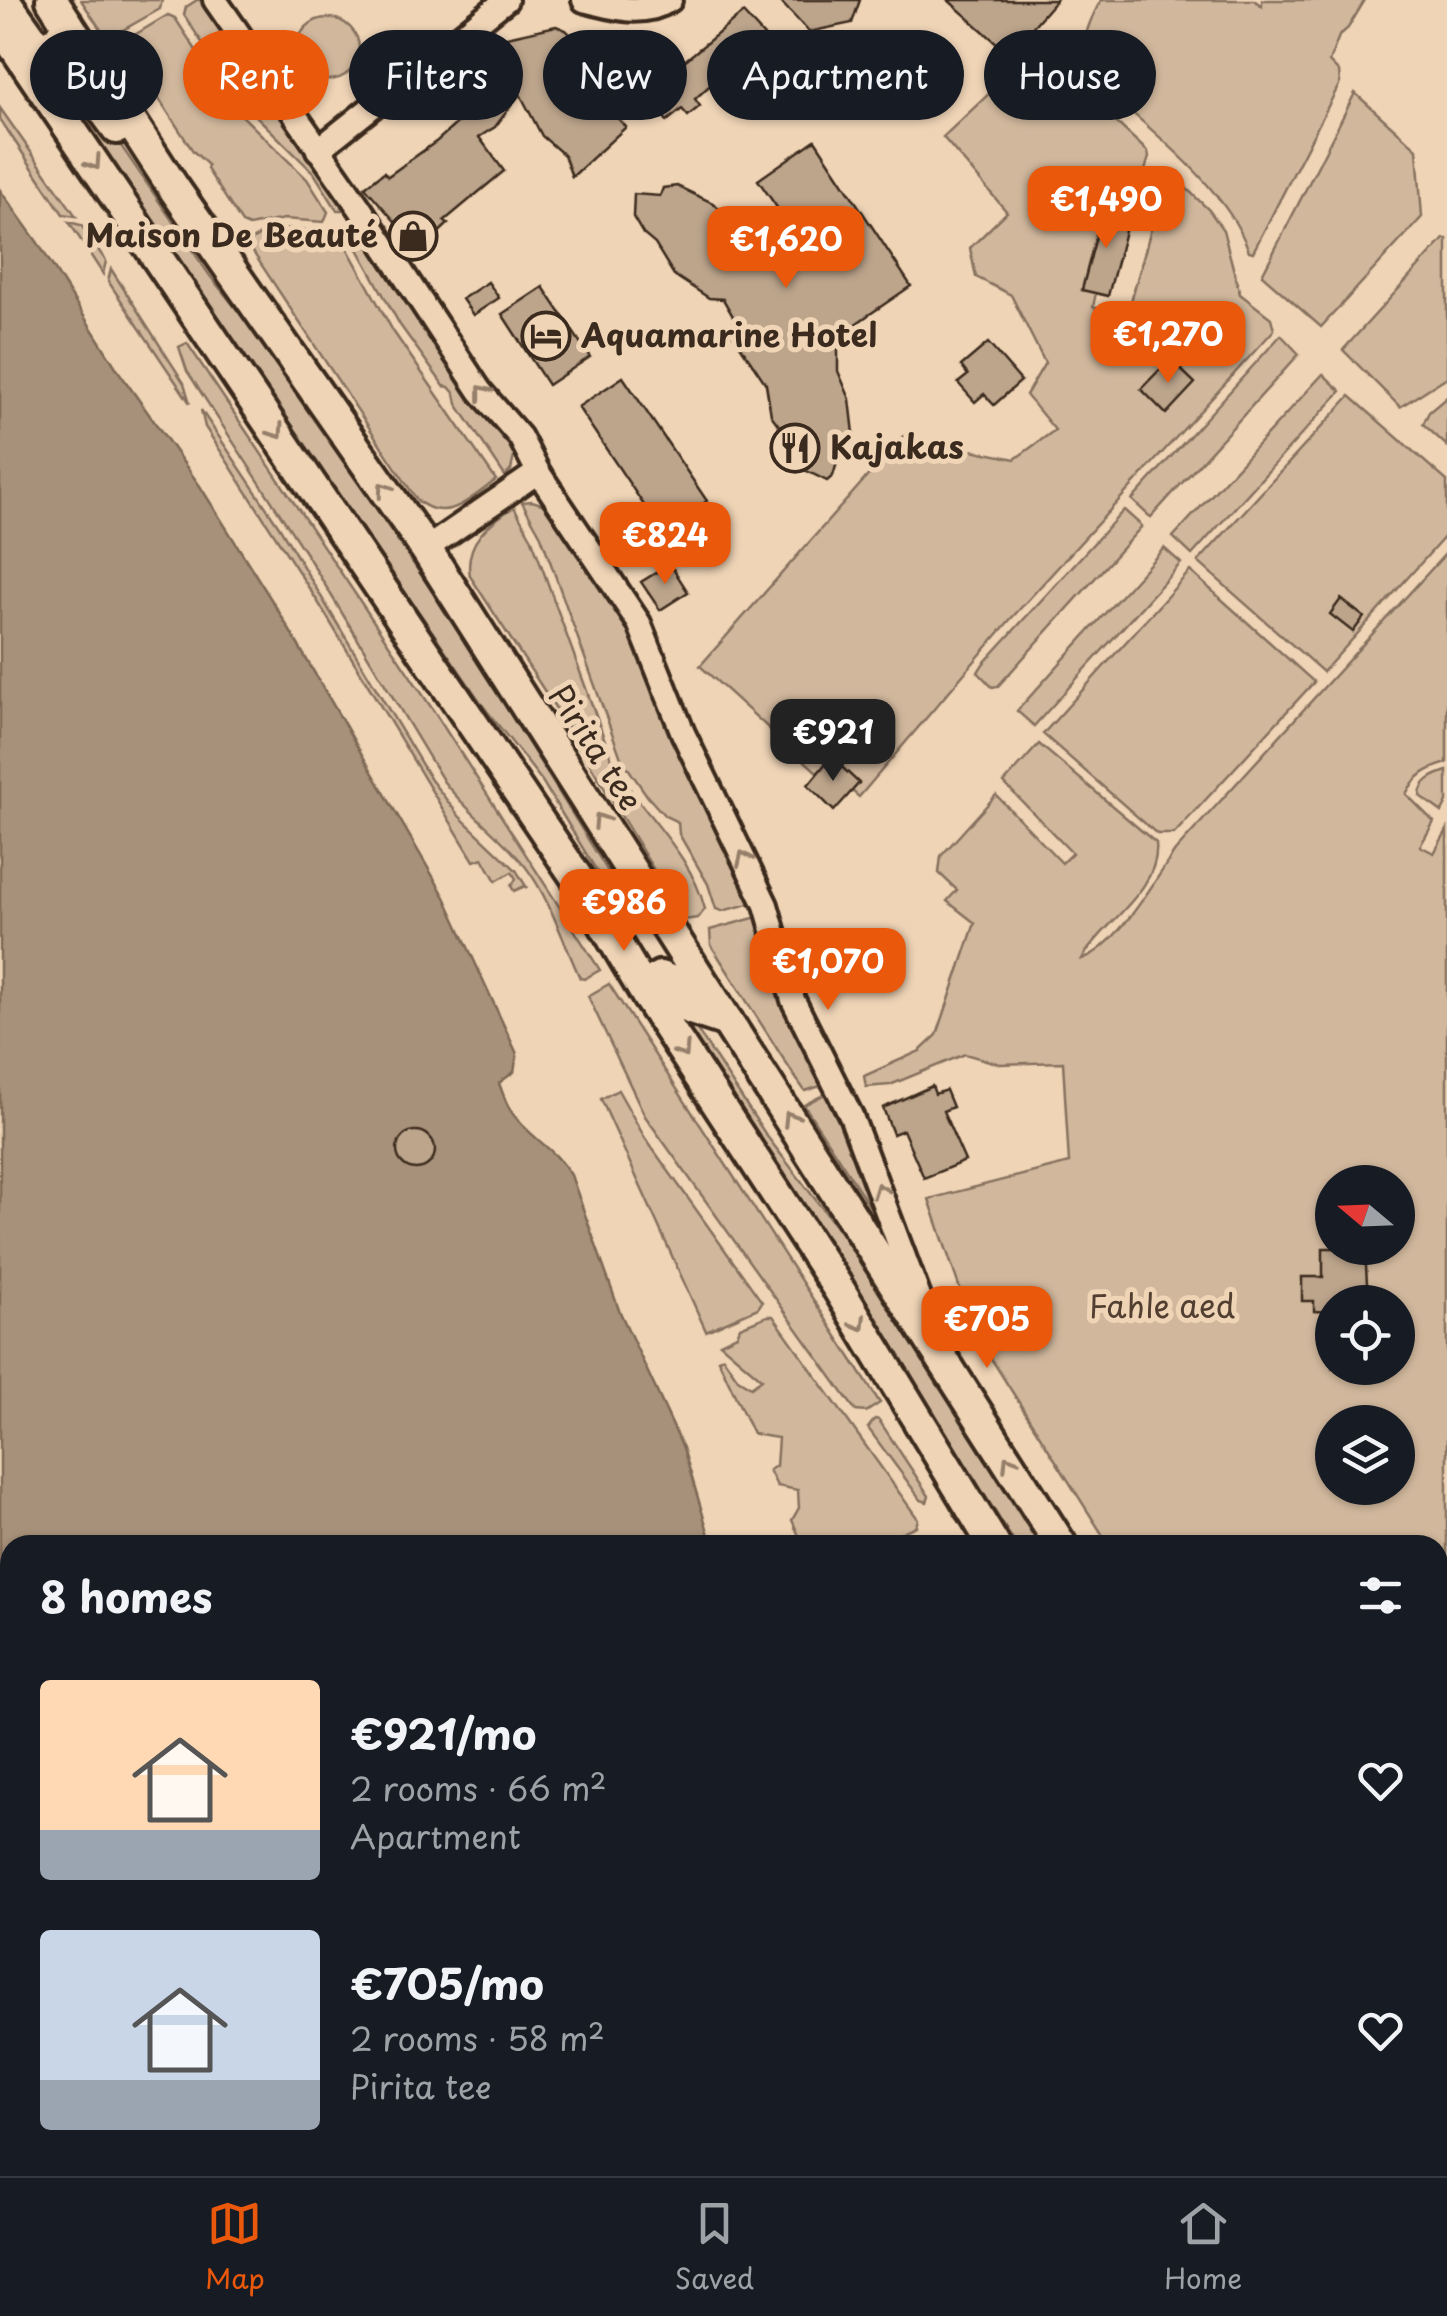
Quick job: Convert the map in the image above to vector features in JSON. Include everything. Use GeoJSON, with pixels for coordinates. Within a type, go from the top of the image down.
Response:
{"type":"FeatureCollection","features":[{"type":"Feature","properties":{"kind":"main road"},"geometry":{"type":"LineString","coordinates":[[4,0],[36,45],[48,47],[60,38],[59,12]]}},
{"type":"Feature","properties":{"kind":"main road","name":"Pirita tee"},"geometry":{"type":"LineString","coordinates":[[59,12],[426,549],[1055,1535]]}},
{"type":"Feature","properties":{"kind":"main road"},"geometry":{"type":"LineString","coordinates":[[0,25],[577,878],[648,997],[838,1288],[988,1535]]}},
{"type":"Feature","properties":{"kind":"main road"},"geometry":{"type":"LineString","coordinates":[[66,122],[71,104],[84,95],[97,101],[115,127],[139,134]]}},
{"type":"Feature","properties":{"kind":"main road"},"geometry":{"type":"LineString","coordinates":[[577,878],[604,892],[622,923],[633,925],[643,918],[649,897]]}},
{"type":"Feature","properties":{"kind":"main road"},"geometry":{"type":"LineString","coordinates":[[648,997],[652,983],[660,977],[673,982],[691,1009],[727,1020]]}},
{"type":"Feature","properties":{"kind":"street"},"geometry":{"type":"LineString","coordinates":[[214,0],[359,206],[480,391],[520,437],[538,472],[639,623],[683,733],[766,905],[793,1000],[851,1116],[937,1348]]}},
{"type":"Feature","properties":{"kind":"street"},"geometry":{"type":"LineString","coordinates":[[318,150],[506,0]]}},
{"type":"Feature","properties":{"kind":"street"},"geometry":{"type":"LineString","coordinates":[[584,0],[622,10],[648,10],[670,0]]}},
{"type":"Feature","properties":{"kind":"street"},"geometry":{"type":"LineString","coordinates":[[426,549],[538,472]]}},
{"type":"Feature","properties":{"kind":"green space"},"geometry":{"type":"Polygon","coordinates":[[[81,0],[162,0],[160,9],[123,30],[101,30],[81,0]]]}},
{"type":"Feature","properties":{"kind":"green space"},"geometry":{"type":"Polygon","coordinates":[[[197,0],[210,0],[230,30],[194,30],[184,15],[186,7],[197,0]]]}},
{"type":"Feature","properties":{"kind":"green space"},"geometry":{"type":"Polygon","coordinates":[[[1101,0],[1254,0],[1262,6],[1262,0],[1365,0],[1339,36],[1329,62],[1339,72],[1340,83],[1253,252],[1222,202],[1141,120],[1156,120],[1156,30],[1088,30],[1101,0]]]}},
{"type":"Feature","properties":{"kind":"green space"},"geometry":{"type":"Polygon","coordinates":[[[168,15],[183,30],[183,120],[246,120],[307,179],[328,212],[324,222],[284,219],[249,226],[242,223],[208,165],[193,151],[163,105],[163,30],[143,30],[168,15]]]}},
{"type":"Feature","properties":{"kind":"green space"},"geometry":{"type":"Polygon","coordinates":[[[328,18],[350,27],[349,72],[329,80],[329,30],[304,30],[316,20],[328,18]]]}},
{"type":"Feature","properties":{"kind":"green space"},"geometry":{"type":"Polygon","coordinates":[[[1355,93],[1417,149],[1422,217],[1321,327],[1262,275],[1355,93]]]}},
{"type":"Feature","properties":{"kind":"green space"},"geometry":{"type":"Polygon","coordinates":[[[984,98],[984,120],[1114,120],[1148,152],[1130,212],[1103,207],[1082,289],[1096,293],[1093,307],[1104,310],[1121,324],[1130,305],[1161,193],[1168,182],[1178,180],[1223,230],[1240,294],[1271,318],[1274,330],[1008,622],[859,797],[852,791],[858,783],[832,758],[818,773],[700,666],[903,436],[1015,459],[1055,430],[1026,395],[1045,363],[1011,295],[976,277],[970,248],[1007,212],[943,137],[984,98]]]}},
{"type":"Feature","properties":{"kind":"green space"},"geometry":{"type":"Polygon","coordinates":[[[0,108],[76,216],[63,214],[0,119],[0,108]]]}},
{"type":"Feature","properties":{"kind":"green space"},"geometry":{"type":"Polygon","coordinates":[[[103,120],[210,276],[267,347],[459,631],[630,907],[628,912],[621,911],[542,781],[484,707],[84,123],[103,120]]]}},
{"type":"Feature","properties":{"kind":"green space"},"geometry":{"type":"Polygon","coordinates":[[[260,120],[289,120],[349,210],[337,210],[314,173],[260,120]]]}},
{"type":"Feature","properties":{"kind":"green space"},"geometry":{"type":"Polygon","coordinates":[[[353,220],[501,425],[515,452],[511,470],[505,476],[457,404],[455,394],[444,386],[400,325],[347,229],[353,220]]]}},
{"type":"Feature","properties":{"kind":"green space"},"geometry":{"type":"Polygon","coordinates":[[[69,222],[81,225],[106,261],[103,274],[69,222]]]}},
{"type":"Feature","properties":{"kind":"green space"},"geometry":{"type":"Polygon","coordinates":[[[291,229],[339,233],[393,331],[496,480],[468,501],[438,510],[417,500],[247,243],[265,232],[291,229]]]}},
{"type":"Feature","properties":{"kind":"green space"},"geometry":{"type":"Polygon","coordinates":[[[1444,239],[1447,377],[1400,407],[1343,350],[1444,239]]]}},
{"type":"Feature","properties":{"kind":"green space"},"geometry":{"type":"Polygon","coordinates":[[[111,269],[184,383],[190,403],[108,281],[111,269]]]}},
{"type":"Feature","properties":{"kind":"green space"},"geometry":{"type":"Polygon","coordinates":[[[1281,335],[1299,354],[1151,517],[1148,515],[1132,500],[1281,335]]]}},
{"type":"Feature","properties":{"kind":"green space"},"geometry":{"type":"Polygon","coordinates":[[[187,343],[431,707],[600,970],[580,978],[534,878],[444,782],[310,560],[187,371],[179,347],[187,343]]]}},
{"type":"Feature","properties":{"kind":"green space"},"geometry":{"type":"Polygon","coordinates":[[[1323,374],[1341,391],[1192,555],[1173,537],[1323,374]]]}},
{"type":"Feature","properties":{"kind":"green space"},"geometry":{"type":"Polygon","coordinates":[[[1350,396],[1447,481],[1447,534],[1323,672],[1198,562],[1350,396]]]}},
{"type":"Feature","properties":{"kind":"green space"},"geometry":{"type":"Polygon","coordinates":[[[1447,397],[1447,446],[1423,424],[1429,412],[1447,397]]]}},
{"type":"Feature","properties":{"kind":"green space"},"geometry":{"type":"Polygon","coordinates":[[[201,410],[280,528],[431,780],[460,817],[516,870],[527,888],[514,891],[511,886],[516,879],[512,872],[496,881],[483,858],[474,861],[318,602],[205,427],[201,410]]]}},
{"type":"Feature","properties":{"kind":"green space"},"geometry":{"type":"Polygon","coordinates":[[[522,502],[542,504],[553,515],[634,641],[656,705],[664,712],[757,902],[716,909],[708,884],[679,834],[678,822],[665,816],[648,797],[621,758],[541,536],[522,502]]]}},
{"type":"Feature","properties":{"kind":"green space"},"geometry":{"type":"Polygon","coordinates":[[[514,507],[531,537],[612,760],[688,868],[705,909],[698,918],[684,920],[564,721],[470,576],[471,553],[480,535],[514,507]]]}},
{"type":"Feature","properties":{"kind":"green space"},"geometry":{"type":"Polygon","coordinates":[[[1124,510],[1142,526],[998,686],[992,687],[978,672],[983,664],[1124,510]]]}},
{"type":"Feature","properties":{"kind":"green space"},"geometry":{"type":"Polygon","coordinates":[[[1164,548],[1181,563],[1034,726],[1017,711],[1164,548]]]}},
{"type":"Feature","properties":{"kind":"green space","name":"Fahle aed"},"geometry":{"type":"Polygon","coordinates":[[[1447,552],[1447,763],[1423,774],[1406,794],[1434,822],[1420,846],[1434,853],[1447,830],[1447,1535],[1103,1535],[975,1333],[929,1199],[1069,1163],[1063,1062],[1000,1064],[965,1054],[890,1085],[866,1087],[864,1076],[920,1051],[937,1035],[975,923],[947,901],[957,890],[939,873],[941,856],[996,795],[1062,863],[1072,853],[1004,783],[1039,744],[1156,843],[1155,860],[1140,891],[1082,959],[1121,928],[1175,851],[1447,552]]]}},
{"type":"Feature","properties":{"kind":"green space"},"geometry":{"type":"Polygon","coordinates":[[[1190,571],[1314,682],[1174,834],[1157,834],[1043,734],[1190,571]]]}},
{"type":"Feature","properties":{"kind":"green space"},"geometry":{"type":"Polygon","coordinates":[[[1447,771],[1447,802],[1442,812],[1420,796],[1429,779],[1447,771]]]}},
{"type":"Feature","properties":{"kind":"green space"},"geometry":{"type":"Polygon","coordinates":[[[761,916],[827,1084],[805,1091],[711,945],[710,930],[761,916]]]}},
{"type":"Feature","properties":{"kind":"green space"},"geometry":{"type":"Polygon","coordinates":[[[609,984],[880,1403],[866,1412],[856,1411],[645,1116],[588,996],[609,984]]]}},
{"type":"Feature","properties":{"kind":"green space"},"geometry":{"type":"Polygon","coordinates":[[[675,996],[766,1135],[858,1255],[1033,1535],[1010,1535],[820,1232],[667,998],[675,996]]]}},
{"type":"Feature","properties":{"kind":"green space"},"geometry":{"type":"Polygon","coordinates":[[[618,1090],[645,1138],[762,1302],[758,1308],[706,1331],[601,1099],[618,1090]]]}},
{"type":"Feature","properties":{"kind":"green space"},"geometry":{"type":"Polygon","coordinates":[[[831,1091],[885,1230],[804,1105],[831,1091]]]}},
{"type":"Feature","properties":{"kind":"green space"},"geometry":{"type":"Polygon","coordinates":[[[773,1316],[918,1519],[916,1526],[896,1535],[799,1535],[792,1520],[799,1508],[798,1490],[777,1486],[769,1470],[776,1466],[778,1438],[753,1434],[718,1359],[723,1357],[738,1379],[751,1387],[762,1379],[720,1343],[737,1335],[740,1327],[773,1316]]]}},
{"type":"Feature","properties":{"kind":"green space"},"geometry":{"type":"Polygon","coordinates":[[[875,1419],[929,1496],[927,1502],[921,1500],[868,1428],[875,1419]]]}},
{"type":"Feature","properties":{"kind":"shaded area"},"geometry":{"type":"Polygon","coordinates":[[[0,190],[119,372],[200,486],[279,612],[445,897],[517,1054],[514,1072],[499,1083],[505,1099],[520,1122],[558,1157],[571,1175],[619,1310],[683,1448],[709,1535],[0,1535],[0,190]]]}},
{"type":"Feature","properties":{"kind":"building"},"geometry":{"type":"Polygon","coordinates":[[[779,0],[860,0],[852,23],[807,30],[779,0]]]}},
{"type":"Feature","properties":{"kind":"building"},"geometry":{"type":"Polygon","coordinates":[[[948,0],[1056,0],[1030,30],[984,32],[948,0]]]}},
{"type":"Feature","properties":{"kind":"building"},"geometry":{"type":"Polygon","coordinates":[[[743,13],[759,30],[722,30],[743,13]]]}},
{"type":"Feature","properties":{"kind":"building"},"geometry":{"type":"Polygon","coordinates":[[[556,26],[566,30],[543,30],[543,120],[619,120],[626,127],[572,177],[564,155],[542,136],[523,100],[523,33],[556,26]]]}},
{"type":"Feature","properties":{"kind":"building"},"geometry":{"type":"Polygon","coordinates":[[[707,42],[707,88],[695,99],[700,106],[688,116],[687,115],[687,59],[707,42]]]}},
{"type":"Feature","properties":{"kind":"building"},"geometry":{"type":"Polygon","coordinates":[[[461,120],[500,120],[479,137],[504,171],[444,221],[448,224],[420,250],[365,187],[384,172],[388,176],[461,120]]]}},
{"type":"Feature","properties":{"kind":"building"},"geometry":{"type":"Polygon","coordinates":[[[815,140],[911,286],[838,336],[838,371],[850,399],[855,442],[853,452],[839,456],[833,476],[827,481],[803,469],[791,442],[771,415],[766,384],[733,335],[734,318],[723,299],[709,298],[674,275],[633,217],[634,194],[660,196],[663,188],[677,186],[713,203],[748,233],[807,251],[758,180],[815,140]]]}},
{"type":"Feature","properties":{"kind":"building"},"geometry":{"type":"Polygon","coordinates":[[[1104,206],[1130,212],[1108,296],[1082,290],[1104,206]]]}},
{"type":"Feature","properties":{"kind":"building"},"geometry":{"type":"Polygon","coordinates":[[[488,282],[499,298],[473,315],[462,299],[488,282]]]}},
{"type":"Feature","properties":{"kind":"building","name":"Aquamarine Hotel"},"geometry":{"type":"Polygon","coordinates":[[[543,287],[590,357],[548,385],[502,314],[543,287]]]}},
{"type":"Feature","properties":{"kind":"building"},"geometry":{"type":"Polygon","coordinates":[[[988,343],[1021,381],[994,405],[984,394],[975,402],[958,383],[968,375],[961,366],[988,343]]]}},
{"type":"Feature","properties":{"kind":"building"},"geometry":{"type":"Polygon","coordinates":[[[1170,359],[1195,383],[1166,414],[1141,389],[1170,359]]]}},
{"type":"Feature","properties":{"kind":"building"},"geometry":{"type":"Polygon","coordinates":[[[623,377],[707,501],[662,532],[578,407],[623,377]]]}},
{"type":"Feature","properties":{"kind":"building"},"geometry":{"type":"Polygon","coordinates":[[[670,564],[688,592],[660,610],[641,582],[670,564]]]}},
{"type":"Feature","properties":{"kind":"building"},"geometry":{"type":"Polygon","coordinates":[[[1341,599],[1364,617],[1353,632],[1330,614],[1341,599]]]}},
{"type":"Feature","properties":{"kind":"building"},"geometry":{"type":"Polygon","coordinates":[[[831,757],[859,783],[834,811],[808,785],[831,757]]]}},
{"type":"Feature","properties":{"kind":"building"},"geometry":{"type":"Polygon","coordinates":[[[932,1086],[935,1094],[946,1090],[953,1107],[943,1111],[965,1161],[924,1178],[903,1130],[893,1134],[883,1108],[932,1086]]]}},
{"type":"Feature","properties":{"kind":"building"},"geometry":{"type":"Polygon","coordinates":[[[416,1131],[429,1137],[435,1150],[429,1163],[416,1169],[403,1163],[397,1150],[403,1137],[416,1131]]]}},
{"type":"Feature","properties":{"kind":"building"},"geometry":{"type":"Polygon","coordinates":[[[1323,1265],[1366,1265],[1367,1285],[1315,1285],[1314,1311],[1314,1301],[1302,1301],[1302,1277],[1323,1277],[1323,1265]]]}},
{"type":"Feature","properties":{"kind":"place","name":"Maison De Beauté"},"geometry":{"type":"Point","coordinates":[413,236]}},
{"type":"Feature","properties":{"kind":"place","name":"Aquamarine Hotel"},"geometry":{"type":"Point","coordinates":[546,336]}},
{"type":"Feature","properties":{"kind":"place","name":"Kajakas"},"geometry":{"type":"Point","coordinates":[795,448]}}]}
